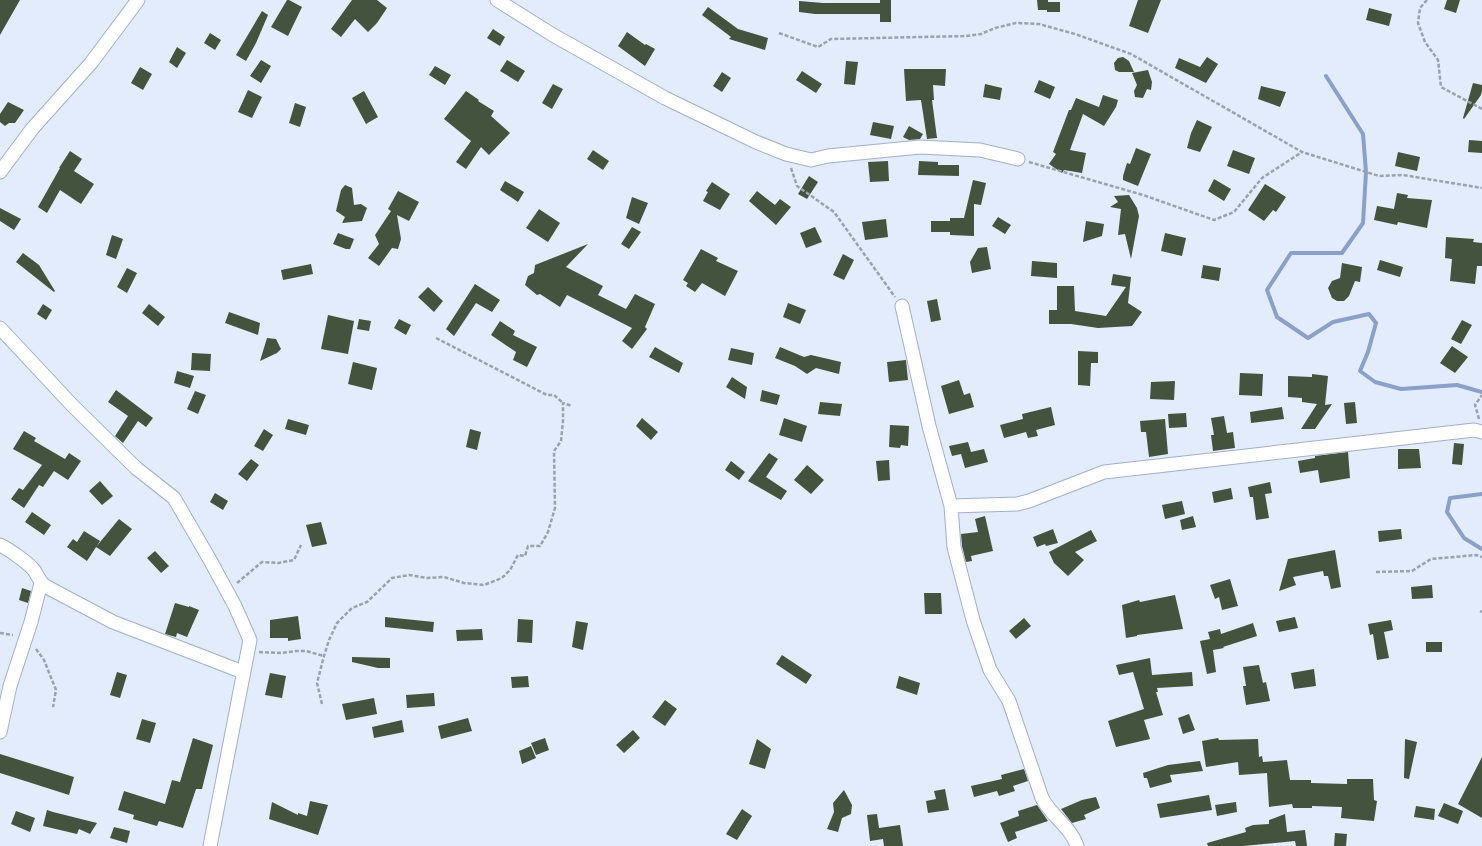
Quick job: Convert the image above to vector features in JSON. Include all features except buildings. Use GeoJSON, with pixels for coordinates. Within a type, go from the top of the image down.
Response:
{"type":"FeatureCollection","features":[{"type":"Feature","properties":{"kind":"street"},"geometry":{"type":"LineString","coordinates":[[0,172],[32,129],[91,63],[138,0]]}},
{"type":"Feature","properties":{"kind":"street"},"geometry":{"type":"LineString","coordinates":[[497,0],[553,35],[665,98],[756,142],[786,154],[811,160],[828,156],[920,147],[980,150],[1018,159]]}},
{"type":"Feature","properties":{"kind":"street"},"geometry":{"type":"LineString","coordinates":[[902,306],[929,426],[951,506],[954,548],[990,670],[1010,700],[1042,798],[1049,809],[1073,837],[1077,846]]}},
{"type":"Feature","properties":{"kind":"street"},"geometry":{"type":"LineString","coordinates":[[0,328],[72,406],[136,468],[174,498],[227,590],[250,640],[210,846]]}},
{"type":"Feature","properties":{"kind":"street"},"geometry":{"type":"LineString","coordinates":[[951,506],[1017,504],[1029,501],[1104,472],[1474,430],[1482,432]]}},
{"type":"Feature","properties":{"kind":"street"},"geometry":{"type":"LineString","coordinates":[[0,545],[8,549],[33,569],[41,583],[113,622],[244,672]]}},
{"type":"Feature","properties":{"kind":"street"},"geometry":{"type":"LineString","coordinates":[[0,732],[10,686],[41,583]]}},
{"type":"Feature","properties":{"kind":"path"},"geometry":{"type":"LineString","coordinates":[[1427,0],[1420,8],[1418,23],[1425,42],[1438,60],[1441,87],[1482,109]]}},
{"type":"Feature","properties":{"kind":"path"},"geometry":{"type":"LineString","coordinates":[[779,33],[818,47],[831,39],[966,36],[981,34],[1016,22],[1039,24],[1075,34],[1131,54],[1302,152],[1379,176],[1403,175],[1482,188]]}},
{"type":"Feature","properties":{"kind":"path"},"geometry":{"type":"LineString","coordinates":[[1018,159],[1143,195],[1214,220],[1234,212],[1262,178],[1302,152]]}},
{"type":"Feature","properties":{"kind":"path"},"geometry":{"type":"LineString","coordinates":[[786,154],[797,186],[834,212],[902,306]]}},
{"type":"Feature","properties":{"kind":"path"},"geometry":{"type":"LineString","coordinates":[[436,338],[547,395],[554,395],[563,403],[572,406]]}},
{"type":"Feature","properties":{"kind":"path"},"geometry":{"type":"LineString","coordinates":[[1482,394],[1475,405],[1482,432]]}},
{"type":"Feature","properties":{"kind":"path"},"geometry":{"type":"LineString","coordinates":[[322,704],[317,682],[329,640],[337,623],[352,608],[367,602],[392,578],[409,575],[427,578],[444,577],[464,583],[484,585],[502,578],[510,570],[518,555],[525,556],[528,546],[540,546],[548,532],[555,508],[554,451],[561,441],[563,403]]}},
{"type":"Feature","properties":{"kind":"path"},"geometry":{"type":"LineString","coordinates":[[227,590],[262,562],[278,563],[294,560],[301,545]]}},
{"type":"Feature","properties":{"kind":"path"},"geometry":{"type":"LineString","coordinates":[[1376,572],[1412,571],[1431,560],[1476,556],[1482,557]]}},
{"type":"Feature","properties":{"kind":"path"},"geometry":{"type":"LineString","coordinates":[[0,632],[26,636],[44,660],[56,690],[53,707]]}},
{"type":"Feature","properties":{"kind":"path"},"geometry":{"type":"LineString","coordinates":[[248,652],[281,653],[296,651],[324,656]]}},
{"type":"Feature","properties":{"kind":"waterway"},"geometry":{"type":"LineString","coordinates":[[1326,76],[1363,134],[1366,172],[1363,223],[1342,253],[1291,253],[1267,290],[1277,317],[1308,338],[1333,322],[1369,314],[1376,323],[1368,352],[1360,371],[1375,382],[1401,389],[1457,385],[1482,392]]}},
{"type":"Feature","properties":{"kind":"waterway"},"geometry":{"type":"LineString","coordinates":[[1482,494],[1450,498],[1447,512],[1464,538],[1482,549]]}}]}
